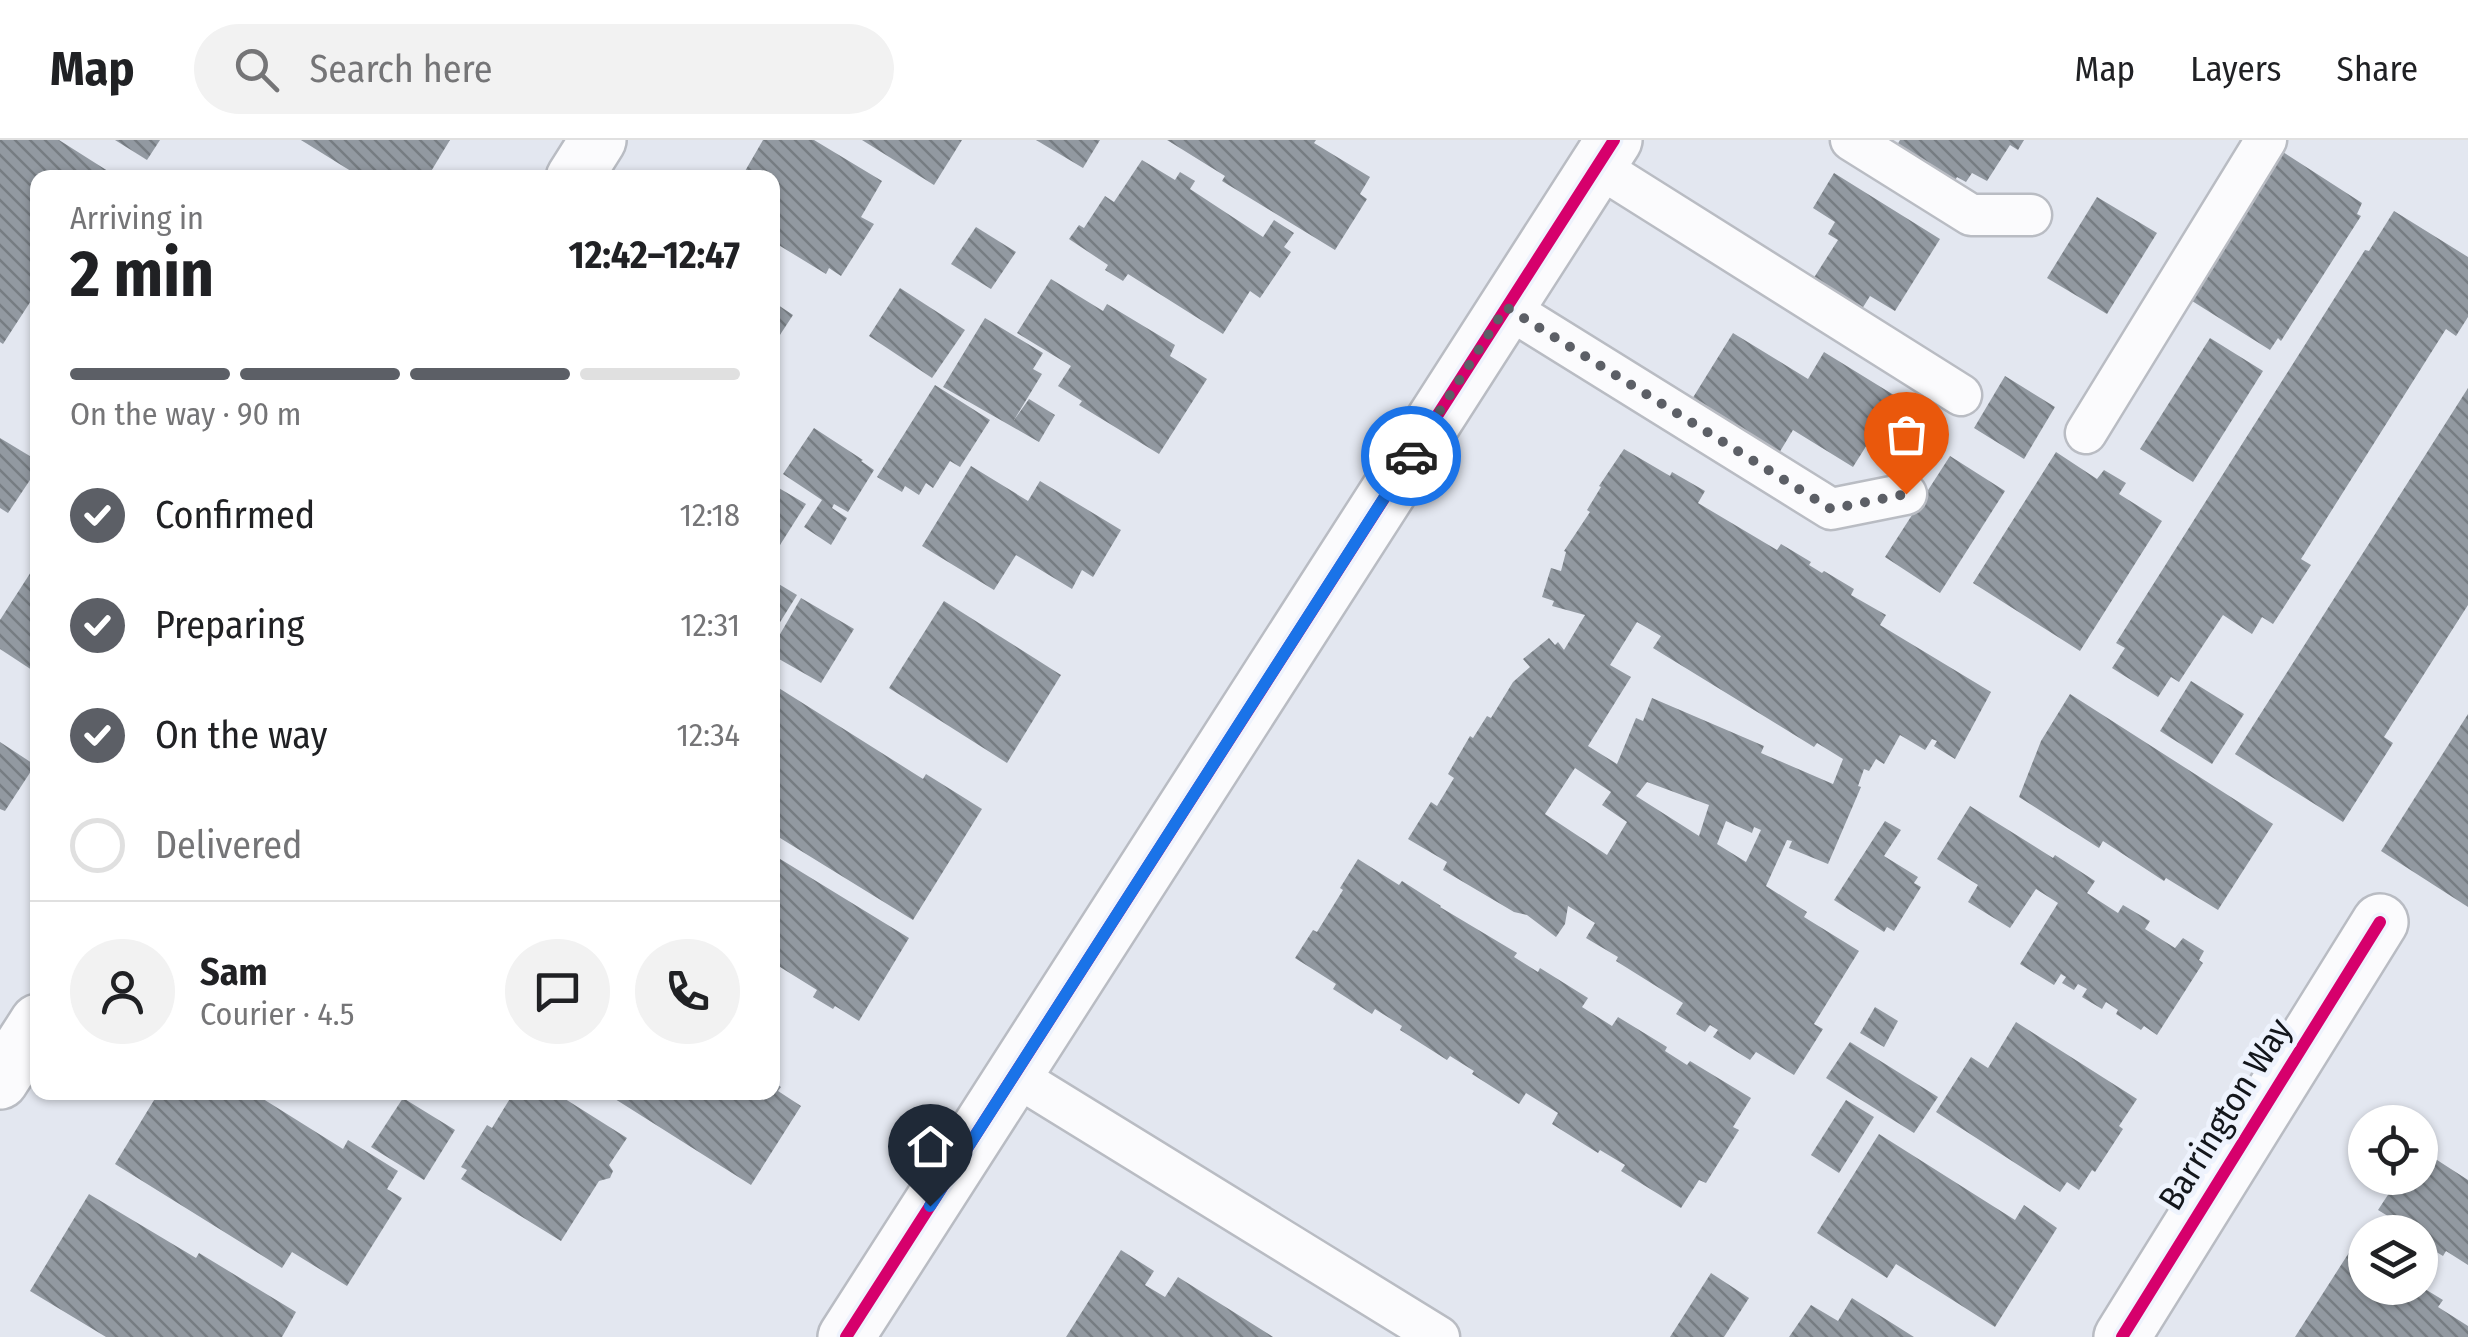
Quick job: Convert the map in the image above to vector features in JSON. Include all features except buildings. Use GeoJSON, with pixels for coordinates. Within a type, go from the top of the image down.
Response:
{"type":"FeatureCollection","features":[{"type":"Feature","properties":{"kind":"main road"},"geometry":{"type":"LineString","coordinates":[[579,170],[598,140]]}},
{"type":"Feature","properties":{"kind":"main road"},"geometry":{"type":"LineString","coordinates":[[846,1337],[1605,153]]}},
{"type":"Feature","properties":{"kind":"main road","name":"Barrington Way"},"geometry":{"type":"LineString","coordinates":[[2122,1337],[2380,922]]}},
{"type":"Feature","properties":{"kind":"main road"},"geometry":{"type":"LineString","coordinates":[[0,1081],[30,1034]]}},
{"type":"Feature","properties":{"kind":"lane"},"geometry":{"type":"LineString","coordinates":[[1851,140],[1972,215],[2031,215]]}},
{"type":"Feature","properties":{"kind":"lane"},"geometry":{"type":"LineString","coordinates":[[2086,433],[2266,140]]}},
{"type":"Feature","properties":{"kind":"lane"},"geometry":{"type":"LineString","coordinates":[[1605,153],[1960,396]]}},
{"type":"Feature","properties":{"kind":"lane"},"geometry":{"type":"LineString","coordinates":[[1506,307],[1831,509],[1906,494]]}},
{"type":"Feature","properties":{"kind":"lane"},"geometry":{"type":"LineString","coordinates":[[1014,1075],[1440,1337]]}},
{"type":"Feature","properties":{"kind":"cycle path"},"geometry":{"type":"LineString","coordinates":[[846,1337],[1614,140]]}},
{"type":"Feature","properties":{"kind":"cycle path"},"geometry":{"type":"LineString","coordinates":[[2122,1337],[2380,922]]}},
{"type":"Feature","properties":{"kind":"way so far"},"geometry":{"type":"LineString","coordinates":[[1411,456],[1506,307],[1831,509],[1906,494]]}},
{"type":"Feature","properties":{"kind":"route"},"geometry":{"type":"LineString","coordinates":[[930,1206],[1411,456]]}}]}
